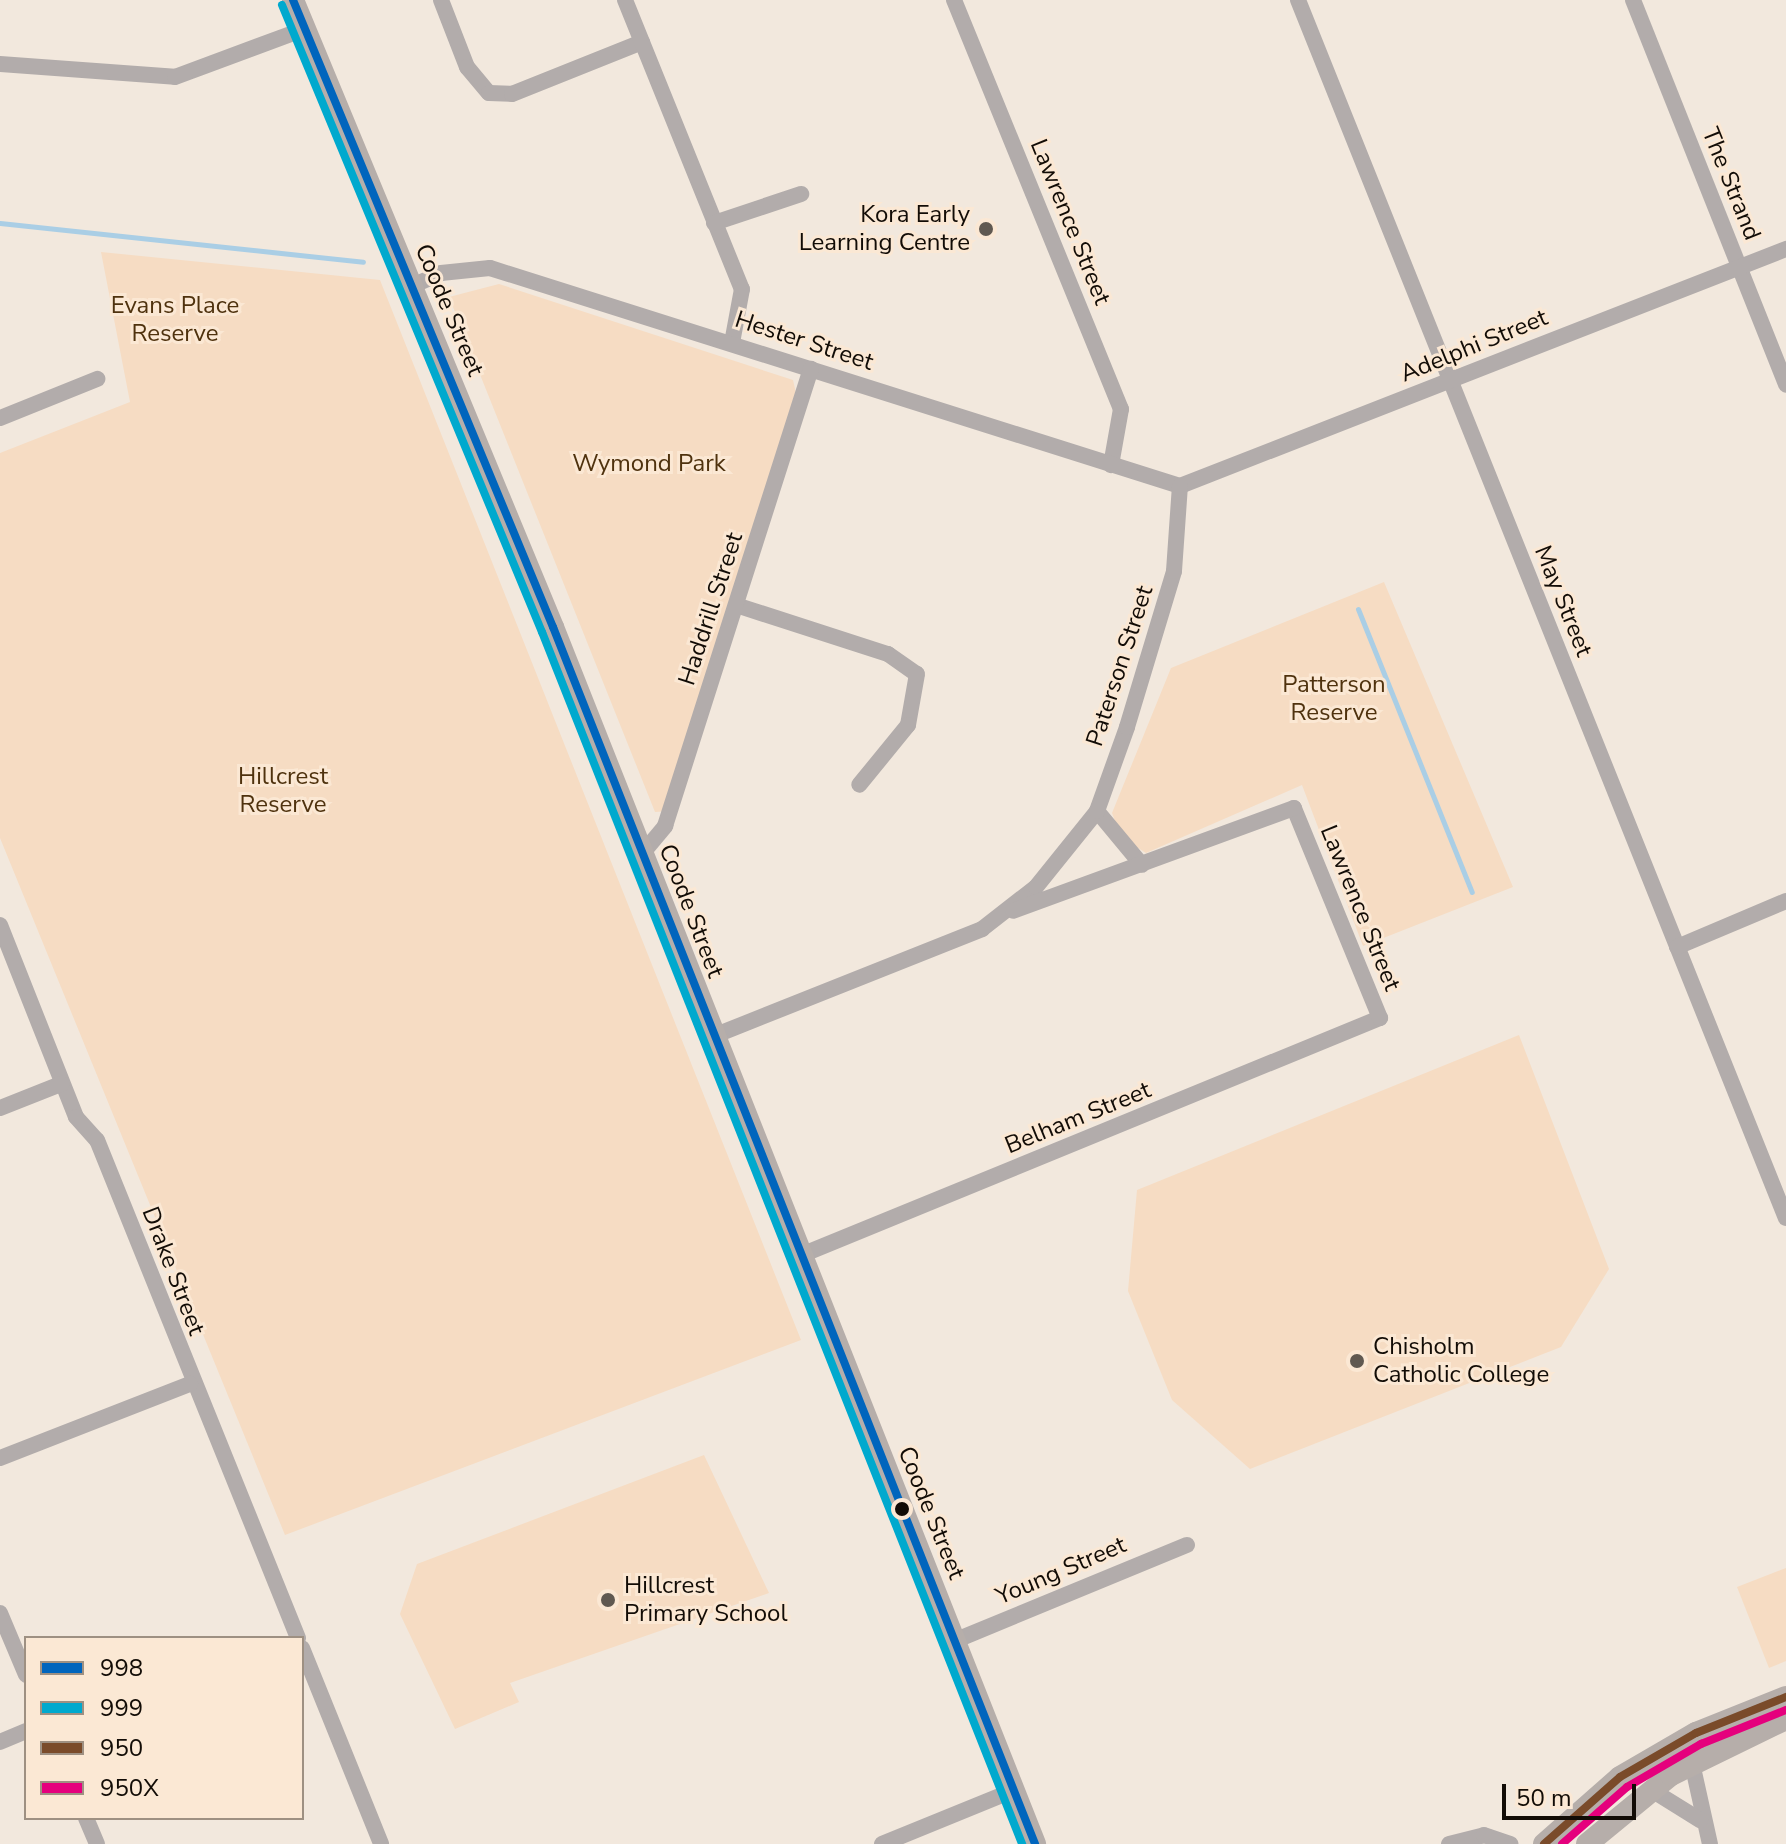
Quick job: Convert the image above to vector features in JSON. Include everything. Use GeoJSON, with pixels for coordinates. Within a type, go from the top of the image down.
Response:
{"type":"FeatureCollection","features":[{"type":"Feature","properties":{"kind":"main road","name":"Coode Street"},"geometry":{"type":"LineString","coordinates":[[293,0],[412,286],[641,855],[1035,1844]]}},
{"type":"Feature","properties":{"kind":"main road"},"geometry":{"type":"LineString","coordinates":[[1544,1844],[1620,1777],[1696,1733],[1786,1697]]}},
{"type":"Feature","properties":{"kind":"main road"},"geometry":{"type":"LineString","coordinates":[[1587,1844],[1650,1789],[1692,1763],[1786,1719]]}},
{"type":"Feature","properties":{"kind":"street"},"geometry":{"type":"LineString","coordinates":[[441,0],[467,67],[489,93],[512,94],[642,42]]}},
{"type":"Feature","properties":{"kind":"street"},"geometry":{"type":"LineString","coordinates":[[625,0],[744,299],[732,343]]}},
{"type":"Feature","properties":{"kind":"street","name":"Lawrence Street"},"geometry":{"type":"LineString","coordinates":[[954,0],[1121,409],[1111,465]]}},
{"type":"Feature","properties":{"kind":"street","name":"May Street"},"geometry":{"type":"LineString","coordinates":[[1298,0],[1448,382],[1786,1218]]}},
{"type":"Feature","properties":{"kind":"street","name":"The Strand"},"geometry":{"type":"LineString","coordinates":[[1633,0],[1786,385]]}},
{"type":"Feature","properties":{"kind":"street"},"geometry":{"type":"LineString","coordinates":[[0,64],[175,77],[304,29]]}},
{"type":"Feature","properties":{"kind":"street"},"geometry":{"type":"LineString","coordinates":[[714,223],[801,194]]}},
{"type":"Feature","properties":{"kind":"street","name":"Adelphi Street"},"geometry":{"type":"LineString","coordinates":[[1180,486],[1786,249]]}},
{"type":"Feature","properties":{"kind":"street","name":"Hester Street"},"geometry":{"type":"LineString","coordinates":[[412,286],[441,273],[490,268],[1180,486]]}},
{"type":"Feature","properties":{"kind":"street","name":"Haddrill Street"},"geometry":{"type":"LineString","coordinates":[[641,855],[665,826],[739,606],[811,369]]}},
{"type":"Feature","properties":{"kind":"street"},"geometry":{"type":"LineString","coordinates":[[0,418],[97,379]]}},
{"type":"Feature","properties":{"kind":"street","name":"Paterson Street"},"geometry":{"type":"LineString","coordinates":[[1013,911],[1097,811],[1158,640],[1174,571],[1180,486]]}},
{"type":"Feature","properties":{"kind":"street"},"geometry":{"type":"LineString","coordinates":[[739,606],[888,654],[917,674],[908,725],[859,785]]}},
{"type":"Feature","properties":{"kind":"street","name":"Lawrence Street"},"geometry":{"type":"LineString","coordinates":[[1294,808],[1380,1018],[1375,1025]]}},
{"type":"Feature","properties":{"kind":"street","name":"Paterson Street"},"geometry":{"type":"LineString","coordinates":[[711,1037],[1013,911],[1294,808]]}},
{"type":"Feature","properties":{"kind":"street"},"geometry":{"type":"LineString","coordinates":[[1097,811],[1142,865]]}},
{"type":"Feature","properties":{"kind":"street"},"geometry":{"type":"LineString","coordinates":[[1677,947],[1786,901]]}},
{"type":"Feature","properties":{"kind":"street","name":"Drake Street"},"geometry":{"type":"LineString","coordinates":[[0,925],[61,1084],[97,1140],[190,1384],[297,1636]]}},
{"type":"Feature","properties":{"kind":"street","name":"Belham Street"},"geometry":{"type":"LineString","coordinates":[[799,1256],[1375,1025]]}},
{"type":"Feature","properties":{"kind":"street"},"geometry":{"type":"LineString","coordinates":[[0,1108],[61,1084]]}},
{"type":"Feature","properties":{"kind":"street"},"geometry":{"type":"LineString","coordinates":[[0,1458],[190,1384]]}},
{"type":"Feature","properties":{"kind":"street","name":"Young Street"},"geometry":{"type":"LineString","coordinates":[[954,1641],[1187,1545]]}},
{"type":"Feature","properties":{"kind":"street"},"geometry":{"type":"LineString","coordinates":[[0,1613],[24,1670]]}},
{"type":"Feature","properties":{"kind":"street"},"geometry":{"type":"LineString","coordinates":[[304,1653],[381,1844]]}},
{"type":"Feature","properties":{"kind":"street"},"geometry":{"type":"LineString","coordinates":[[0,1742],[24,1732]]}},
{"type":"Feature","properties":{"kind":"street"},"geometry":{"type":"LineString","coordinates":[[1692,1763],[1700,1820],[1710,1844]]}},
{"type":"Feature","properties":{"kind":"street"},"geometry":{"type":"LineString","coordinates":[[1650,1789],[1700,1820]]}},
{"type":"Feature","properties":{"kind":"street"},"geometry":{"type":"LineString","coordinates":[[882,1844],[1012,1791]]}},
{"type":"Feature","properties":{"kind":"street"},"geometry":{"type":"LineString","coordinates":[[87,1820],[97,1844]]}},
{"type":"Feature","properties":{"kind":"street"},"geometry":{"type":"LineString","coordinates":[[1458,1843],[1484,1835],[1510,1844]]}},
{"type":"Feature","properties":{"kind":"green space","name":"Hillcrest Reserve"},"geometry":{"type":"Polygon","coordinates":[[[101,252],[380,280],[801,1340],[285,1535],[0,838],[0,453],[130,402],[101,252]]]}},
{"type":"Feature","properties":{"kind":"green space","name":"Wymond Park"},"geometry":{"type":"Polygon","coordinates":[[[499,284],[793,380],[798,402],[670,811],[655,812],[449,297],[499,284]]]}},
{"type":"Feature","properties":{"kind":"green space","name":"Patterson Reserve"},"geometry":{"type":"Polygon","coordinates":[[[1384,582],[1513,887],[1363,946],[1302,785],[1146,853],[1121,837],[1112,813],[1171,668],[1384,582]]]}},
{"type":"Feature","properties":{"kind":"green space"},"geometry":{"type":"Polygon","coordinates":[[[1519,1035],[1609,1269],[1561,1347],[1250,1469],[1172,1400],[1128,1291],[1137,1190],[1519,1035]]]}},
{"type":"Feature","properties":{"kind":"green space"},"geometry":{"type":"Polygon","coordinates":[[[704,1455],[769,1593],[510,1683],[519,1702],[455,1729],[400,1614],[417,1564],[704,1455]]]}},
{"type":"Feature","properties":{"kind":"green space"},"geometry":{"type":"Polygon","coordinates":[[[1786,1568],[1786,1661],[1769,1668],[1737,1587],[1786,1568]]]}},
{"type":"Feature","properties":{"kind":"waterway"},"geometry":{"type":"LineString","coordinates":[[0,223],[363,262]]}},
{"type":"Feature","properties":{"kind":"waterway"},"geometry":{"type":"LineString","coordinates":[[1358,609],[1472,892]]}},
{"type":"Feature","properties":{"kind":"transit line","name":"998"},"geometry":{"type":"LineString","coordinates":[[293,0],[553,627],[1035,1844]]}},
{"type":"Feature","properties":{"kind":"transit line","name":"999"},"geometry":{"type":"LineString","coordinates":[[282,5],[542,632],[1022,1844]]}},
{"type":"Feature","properties":{"kind":"transit line","name":"950"},"geometry":{"type":"LineString","coordinates":[[1544,1844],[1620,1777],[1696,1733],[1786,1697]]}},
{"type":"Feature","properties":{"kind":"transit line","name":"950X"},"geometry":{"type":"LineString","coordinates":[[1562,1844],[1627,1787],[1701,1744],[1786,1710]]}},
{"type":"Feature","properties":{"kind":"place","name":"Kora Early Learning Centre"},"geometry":{"type":"Point","coordinates":[986,229]}},
{"type":"Feature","properties":{"kind":"place","name":"Chisholm Catholic College"},"geometry":{"type":"Point","coordinates":[1357,1361]}},
{"type":"Feature","properties":{"kind":"place","name":"Hillcrest Primary School"},"geometry":{"type":"Point","coordinates":[608,1600]}},
{"type":"Feature","properties":{"kind":"park label","name":"Evans Place Reserve"},"geometry":{"type":"Point","coordinates":[175,320]}}]}
